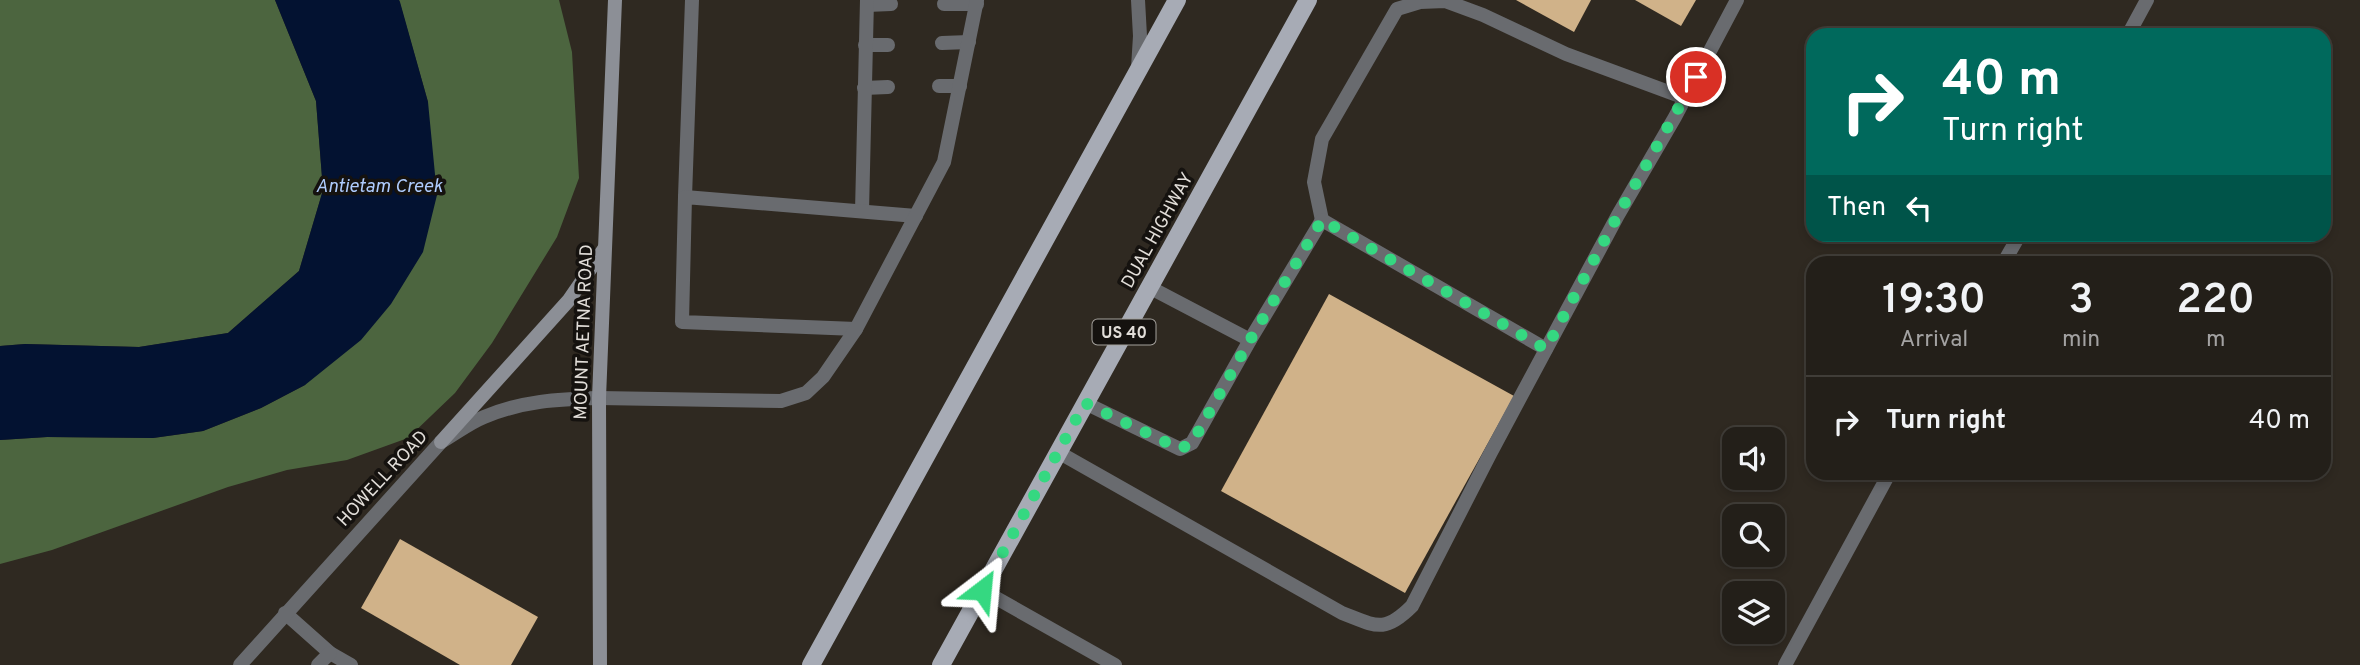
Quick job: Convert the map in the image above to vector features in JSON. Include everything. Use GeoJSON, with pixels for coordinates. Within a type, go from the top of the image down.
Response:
{"type":"FeatureCollection","features":[{"type":"Feature","properties":{"kind":"main road"},"geometry":{"type":"LineString","coordinates":[[811,665],[1177,0]]}},
{"type":"Feature","properties":{"kind":"main road","name":"DUAL HIGHWAY"},"geometry":{"type":"LineString","coordinates":[[945,664],[982,590],[1308,0]]}},
{"type":"Feature","properties":{"kind":"street","name":"MOUNT AETNA ROAD"},"geometry":{"type":"LineString","coordinates":[[600,665],[599,398],[614,0]]}},
{"type":"Feature","properties":{"kind":"street"},"geometry":{"type":"LineString","coordinates":[[692,0],[682,322],[856,329]]}},
{"type":"Feature","properties":{"kind":"street"},"geometry":{"type":"LineString","coordinates":[[1137,71],[1140,36],[1138,0]]}},
{"type":"Feature","properties":{"kind":"street"},"geometry":{"type":"LineString","coordinates":[[1058,452],[1342,613],[1371,624],[1396,622],[1412,606],[1546,349],[1737,0]]}},
{"type":"Feature","properties":{"kind":"street"},"geometry":{"type":"LineString","coordinates":[[2132,28],[2147,0]]}},
{"type":"Feature","properties":{"kind":"street"},"geometry":{"type":"LineString","coordinates":[[1085,403],[1180,449],[1192,443],[1322,220],[1314,182],[1322,139],[1397,9],[1420,2],[1445,1],[1483,15],[1566,54],[1685,98]]}},
{"type":"Feature","properties":{"kind":"street"},"geometry":{"type":"LineString","coordinates":[[862,211],[867,2],[891,4]]}},
{"type":"Feature","properties":{"kind":"street"},"geometry":{"type":"LineString","coordinates":[[944,4],[977,2]]}},
{"type":"Feature","properties":{"kind":"street","name":"HOWELL ROAD"},"geometry":{"type":"LineString","coordinates":[[246,663],[285,613],[441,443],[481,418],[517,405],[545,400],[599,398],[781,401],[806,393],[824,377],[856,329],[944,162],[977,2]]}},
{"type":"Feature","properties":{"kind":"street"},"geometry":{"type":"LineString","coordinates":[[942,43],[969,42]]}},
{"type":"Feature","properties":{"kind":"street"},"geometry":{"type":"LineString","coordinates":[[864,46],[888,45]]}},
{"type":"Feature","properties":{"kind":"street"},"geometry":{"type":"LineString","coordinates":[[939,86],[960,86]]}},
{"type":"Feature","properties":{"kind":"street"},"geometry":{"type":"LineString","coordinates":[[864,88],[888,87]]}},
{"type":"Feature","properties":{"kind":"street"},"geometry":{"type":"LineString","coordinates":[[685,197],[916,216]]}},
{"type":"Feature","properties":{"kind":"street"},"geometry":{"type":"LineString","coordinates":[[1322,220],[1546,349]]}},
{"type":"Feature","properties":{"kind":"street"},"geometry":{"type":"LineString","coordinates":[[441,443],[569,300],[604,248]]}},
{"type":"Feature","properties":{"kind":"street"},"geometry":{"type":"LineString","coordinates":[[1149,287],[1250,340]]}},
{"type":"Feature","properties":{"kind":"street"},"geometry":{"type":"LineString","coordinates":[[1785,665],[1886,480]]}},
{"type":"Feature","properties":{"kind":"street"},"geometry":{"type":"LineString","coordinates":[[982,590],[1115,665]]}},
{"type":"Feature","properties":{"kind":"street"},"geometry":{"type":"LineString","coordinates":[[285,613],[330,653],[351,665]]}},
{"type":"Feature","properties":{"kind":"street"},"geometry":{"type":"LineString","coordinates":[[318,665],[330,653]]}},
{"type":"Feature","properties":{"kind":"green space"},"geometry":{"type":"Polygon","coordinates":[[[0,0],[275,0],[316,101],[323,190],[299,271],[228,333],[139,347],[25,344],[0,346],[0,0]]]}},
{"type":"Feature","properties":{"kind":"green space"},"geometry":{"type":"Polygon","coordinates":[[[399,0],[559,0],[572,52],[579,178],[557,237],[492,343],[455,393],[408,438],[347,460],[287,470],[228,487],[52,550],[0,564],[0,440],[47,437],[153,438],[203,431],[261,408],[305,385],[428,102],[399,0]]]}},
{"type":"Feature","properties":{"kind":"water","name":"Antietam Creek"},"geometry":{"type":"Polygon","coordinates":[[[275,0],[400,2],[428,102],[437,195],[423,252],[391,304],[361,340],[305,385],[261,408],[203,431],[153,438],[47,437],[0,440],[0,346],[25,344],[139,347],[228,333],[299,271],[323,190],[316,101],[275,0]]]}},
{"type":"Feature","properties":{"kind":"building"},"geometry":{"type":"Polygon","coordinates":[[[1516,0],[1591,0],[1574,32],[1516,0]]]}},
{"type":"Feature","properties":{"kind":"building"},"geometry":{"type":"Polygon","coordinates":[[[1635,0],[1696,0],[1681,26],[1635,0]]]}},
{"type":"Feature","properties":{"kind":"building"},"geometry":{"type":"Polygon","coordinates":[[[1329,294],[1514,396],[1405,593],[1221,491],[1329,294]]]}},
{"type":"Feature","properties":{"kind":"building"},"geometry":{"type":"Polygon","coordinates":[[[400,539],[538,617],[511,665],[460,665],[361,608],[400,539]]]}},
{"type":"Feature","properties":{"kind":"route"},"geometry":{"type":"LineString","coordinates":[[982,590],[1085,403],[1180,449],[1192,443],[1322,220],[1546,349],[1696,77]]}}]}
